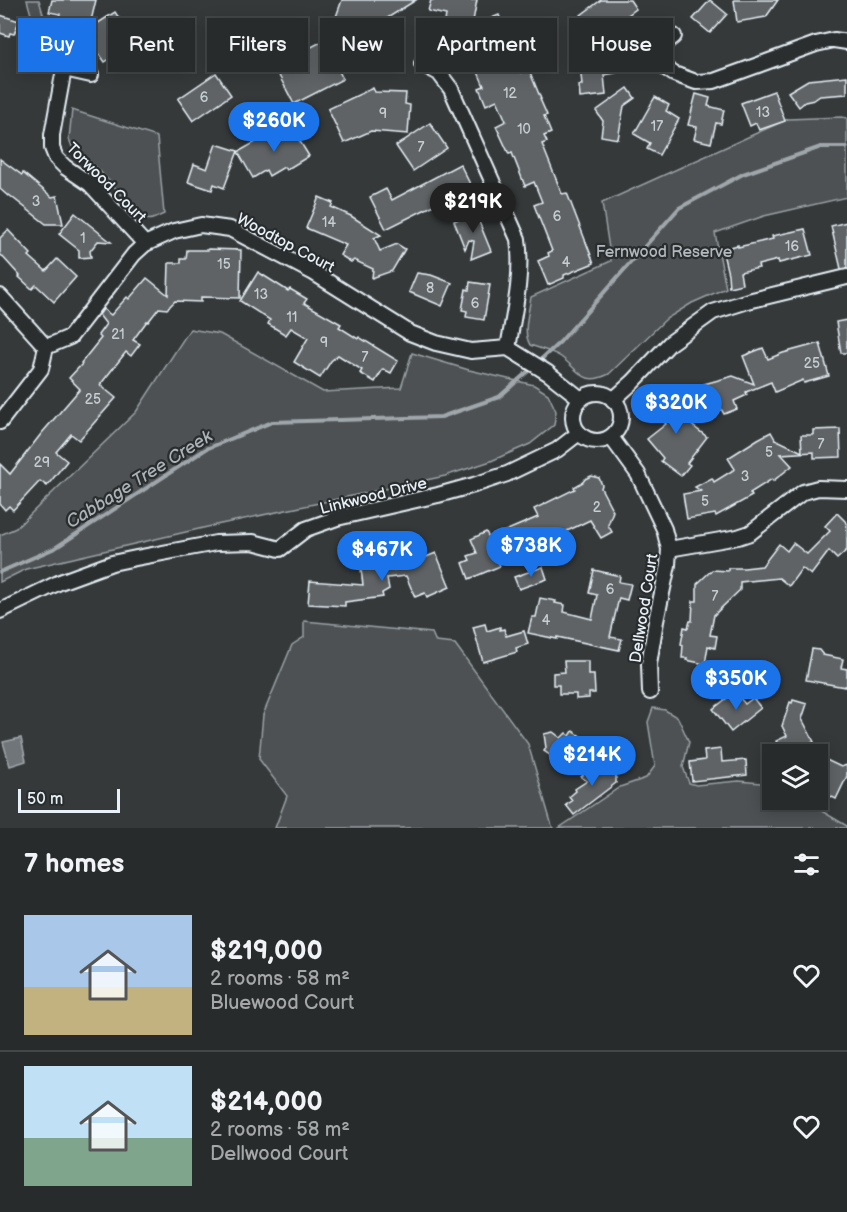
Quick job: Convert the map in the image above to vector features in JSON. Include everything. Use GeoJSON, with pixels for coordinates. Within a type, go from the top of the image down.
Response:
{"type":"FeatureCollection","features":[{"type":"Feature","properties":{"kind":"street"},"geometry":{"type":"LineString","coordinates":[[671,72],[696,81],[714,81],[816,44],[834,40],[847,42]]}},
{"type":"Feature","properties":{"kind":"street","name":"Torwood Court"},"geometry":{"type":"LineString","coordinates":[[63,72],[52,135],[52,148],[56,158],[90,184],[145,244]]}},
{"type":"Feature","properties":{"kind":"street"},"geometry":{"type":"LineString","coordinates":[[78,72],[91,75]]}},
{"type":"Feature","properties":{"kind":"street"},"geometry":{"type":"LineString","coordinates":[[437,72],[451,89],[518,239],[520,278],[508,348],[548,373],[581,399]]}},
{"type":"Feature","properties":{"kind":"street","name":"Woodtop Court"},"geometry":{"type":"LineString","coordinates":[[46,347],[70,337],[145,244],[174,231],[201,225],[230,229],[314,273],[410,333],[436,343],[471,351],[508,348]]}},
{"type":"Feature","properties":{"kind":"street"},"geometry":{"type":"LineString","coordinates":[[614,400],[670,343],[714,312],[747,300],[847,277]]}},
{"type":"Feature","properties":{"kind":"street"},"geometry":{"type":"LineString","coordinates":[[0,296],[46,347],[41,369],[0,422]]}},
{"type":"Feature","properties":{"kind":"street"},"geometry":{"type":"LineString","coordinates":[[601,394],[614,400],[618,405],[621,419],[616,432],[598,441],[579,433],[573,420],[576,405],[581,399],[587,395],[601,394]]}},
{"type":"Feature","properties":{"kind":"street","name":"Linkwood Drive"},"geometry":{"type":"LineString","coordinates":[[0,611],[60,582],[112,563],[216,543],[253,542],[280,549],[306,529],[337,518],[438,495],[507,474],[557,450],[579,433]]}},
{"type":"Feature","properties":{"kind":"street","name":"Dellwood Court"},"geometry":{"type":"LineString","coordinates":[[611,436],[638,474],[664,529],[669,549],[649,664],[650,692]]}},
{"type":"Feature","properties":{"kind":"street"},"geometry":{"type":"LineString","coordinates":[[669,549],[750,533],[803,492],[818,488],[847,489]]}},
{"type":"Feature","properties":{"kind":"green space"},"geometry":{"type":"Polygon","coordinates":[[[27,0],[39,0],[44,18],[32,18],[27,0]]]}},
{"type":"Feature","properties":{"kind":"green space"},"geometry":{"type":"Polygon","coordinates":[[[72,110],[157,137],[164,214],[152,219],[144,219],[97,168],[73,149],[69,139],[72,110]]]}},
{"type":"Feature","properties":{"kind":"green space","name":"Fernwood Reserve"},"geometry":{"type":"Polygon","coordinates":[[[847,118],[847,197],[764,216],[715,233],[726,288],[692,303],[666,319],[609,374],[600,378],[587,378],[558,355],[530,345],[526,328],[531,297],[611,261],[602,203],[788,119],[847,118]]]}},
{"type":"Feature","properties":{"kind":"green space"},"geometry":{"type":"Polygon","coordinates":[[[190,329],[220,334],[323,392],[401,388],[412,353],[469,370],[534,385],[548,394],[556,411],[554,425],[530,444],[491,461],[445,476],[26,569],[0,582],[0,535],[16,528],[136,412],[190,329]]]}},
{"type":"Feature","properties":{"kind":"green space"},"geometry":{"type":"Polygon","coordinates":[[[304,621],[432,633],[436,642],[455,644],[528,744],[554,828],[275,828],[287,796],[259,759],[263,715],[292,645],[304,637],[304,621]]]}},
{"type":"Feature","properties":{"kind":"green space"},"geometry":{"type":"Polygon","coordinates":[[[653,708],[665,710],[678,718],[689,742],[683,767],[689,783],[696,785],[739,781],[762,783],[762,810],[820,810],[847,828],[559,828],[620,787],[646,778],[655,766],[648,722],[653,708]]]}},
{"type":"Feature","properties":{"kind":"shaded area"},"geometry":{"type":"Polygon","coordinates":[[[21,738],[26,761],[10,766],[3,742],[21,738]]]}},
{"type":"Feature","properties":{"kind":"building"},"geometry":{"type":"Polygon","coordinates":[[[52,0],[96,0],[92,18],[59,18],[60,14],[49,12],[52,0]]]}},
{"type":"Feature","properties":{"kind":"building"},"geometry":{"type":"Polygon","coordinates":[[[342,0],[416,0],[387,18],[336,18],[342,0]]]}},
{"type":"Feature","properties":{"kind":"building"},"geometry":{"type":"Polygon","coordinates":[[[431,0],[477,0],[474,18],[446,18],[446,15],[428,11],[431,0]]]}},
{"type":"Feature","properties":{"kind":"building"},"geometry":{"type":"Polygon","coordinates":[[[601,0],[630,0],[636,9],[624,18],[583,18],[581,15],[601,0]]]}},
{"type":"Feature","properties":{"kind":"building"},"geometry":{"type":"Polygon","coordinates":[[[710,0],[727,14],[710,33],[693,19],[710,0]]]}},
{"type":"Feature","properties":{"kind":"building"},"geometry":{"type":"Polygon","coordinates":[[[734,0],[778,0],[766,17],[737,22],[734,0]]]}},
{"type":"Feature","properties":{"kind":"building"},"geometry":{"type":"Polygon","coordinates":[[[115,12],[119,18],[108,18],[108,60],[105,62],[96,49],[96,24],[115,12]]]}},
{"type":"Feature","properties":{"kind":"building"},"geometry":{"type":"Polygon","coordinates":[[[0,15],[18,21],[14,34],[10,33],[9,36],[0,33],[0,15]]]}},
{"type":"Feature","properties":{"kind":"building"},"geometry":{"type":"Polygon","coordinates":[[[320,43],[320,72],[339,72],[343,79],[294,104],[277,72],[308,72],[308,49],[320,43]]]}},
{"type":"Feature","properties":{"kind":"building"},"geometry":{"type":"Polygon","coordinates":[[[478,72],[530,72],[547,115],[544,116],[551,133],[544,136],[547,142],[542,144],[562,194],[567,193],[594,263],[564,275],[564,278],[548,285],[538,261],[549,256],[548,253],[552,251],[534,205],[542,202],[534,182],[525,186],[512,153],[509,154],[496,126],[506,121],[497,100],[486,105],[479,88],[484,86],[478,72]]]}},
{"type":"Feature","properties":{"kind":"building"},"geometry":{"type":"Polygon","coordinates":[[[581,72],[616,72],[604,75],[606,95],[580,98],[579,85],[582,85],[581,72]]]}},
{"type":"Feature","properties":{"kind":"building"},"geometry":{"type":"Polygon","coordinates":[[[216,73],[231,95],[193,121],[178,99],[216,73]]]}},
{"type":"Feature","properties":{"kind":"building"},"geometry":{"type":"Polygon","coordinates":[[[847,76],[847,94],[820,96],[799,107],[788,92],[808,80],[847,76]]]}},
{"type":"Feature","properties":{"kind":"building"},"geometry":{"type":"Polygon","coordinates":[[[373,88],[375,92],[406,93],[405,104],[410,105],[408,134],[371,131],[344,143],[328,109],[373,88]]]}},
{"type":"Feature","properties":{"kind":"building"},"geometry":{"type":"Polygon","coordinates":[[[628,88],[635,98],[624,106],[618,139],[601,136],[603,121],[596,111],[628,88]]]}},
{"type":"Feature","properties":{"kind":"building"},"geometry":{"type":"Polygon","coordinates":[[[774,91],[785,121],[759,130],[756,123],[750,126],[741,103],[774,91]]]}},
{"type":"Feature","properties":{"kind":"building"},"geometry":{"type":"Polygon","coordinates":[[[696,94],[710,98],[708,106],[724,110],[721,124],[716,123],[711,143],[694,139],[697,127],[688,125],[696,94]]]}},
{"type":"Feature","properties":{"kind":"building"},"geometry":{"type":"Polygon","coordinates":[[[655,97],[669,105],[666,111],[679,119],[659,155],[647,149],[650,143],[634,134],[655,97]]]}},
{"type":"Feature","properties":{"kind":"building"},"geometry":{"type":"Polygon","coordinates":[[[430,123],[447,148],[413,171],[396,146],[430,123]]]}},
{"type":"Feature","properties":{"kind":"building"},"geometry":{"type":"Polygon","coordinates":[[[291,127],[309,156],[286,170],[284,167],[269,176],[266,170],[253,178],[238,152],[259,140],[291,127]]]}},
{"type":"Feature","properties":{"kind":"building"},"geometry":{"type":"Polygon","coordinates":[[[216,144],[238,151],[224,188],[214,184],[212,190],[188,182],[194,164],[207,169],[216,144]]]}},
{"type":"Feature","properties":{"kind":"building"},"geometry":{"type":"Polygon","coordinates":[[[0,159],[22,175],[23,173],[52,197],[57,196],[63,224],[46,224],[0,189],[0,159]]]}},
{"type":"Feature","properties":{"kind":"building"},"geometry":{"type":"Polygon","coordinates":[[[460,164],[472,188],[386,229],[370,197],[386,189],[392,200],[460,164]]]}},
{"type":"Feature","properties":{"kind":"building"},"geometry":{"type":"Polygon","coordinates":[[[319,197],[333,203],[331,207],[351,216],[381,235],[374,238],[380,251],[397,244],[405,249],[392,271],[372,278],[373,269],[354,260],[351,262],[340,255],[346,245],[306,228],[319,197]]]}},
{"type":"Feature","properties":{"kind":"building"},"geometry":{"type":"Polygon","coordinates":[[[475,212],[491,251],[471,259],[474,241],[469,240],[465,249],[454,221],[475,212]]]}},
{"type":"Feature","properties":{"kind":"building"},"geometry":{"type":"Polygon","coordinates":[[[75,213],[111,242],[98,241],[90,251],[91,257],[79,258],[79,250],[59,234],[75,213]]]}},
{"type":"Feature","properties":{"kind":"building"},"geometry":{"type":"Polygon","coordinates":[[[847,222],[847,268],[841,269],[831,226],[847,222]]]}},
{"type":"Feature","properties":{"kind":"building"},"geometry":{"type":"Polygon","coordinates":[[[805,229],[812,255],[779,263],[778,260],[758,265],[759,268],[740,272],[742,284],[729,287],[722,249],[773,239],[772,236],[805,229]]]}},
{"type":"Feature","properties":{"kind":"building"},"geometry":{"type":"Polygon","coordinates":[[[8,230],[31,254],[29,256],[46,271],[57,259],[76,277],[54,302],[36,285],[32,289],[0,254],[0,238],[8,230]]]}},
{"type":"Feature","properties":{"kind":"building"},"geometry":{"type":"Polygon","coordinates":[[[187,250],[241,250],[240,298],[201,297],[201,302],[175,301],[167,309],[159,308],[133,340],[140,344],[131,356],[126,352],[100,385],[116,398],[79,440],[71,434],[56,452],[67,461],[47,486],[40,481],[13,510],[9,506],[5,510],[0,504],[0,464],[10,474],[80,389],[69,378],[101,338],[98,335],[106,324],[99,315],[103,309],[111,315],[147,278],[168,295],[169,263],[181,263],[181,259],[186,259],[187,250]]]}},
{"type":"Feature","properties":{"kind":"building"},"geometry":{"type":"Polygon","coordinates":[[[258,272],[288,291],[290,289],[307,299],[304,303],[341,324],[339,327],[398,361],[391,373],[383,369],[375,382],[360,373],[362,370],[338,355],[331,361],[320,378],[294,362],[308,338],[291,328],[286,335],[268,324],[270,320],[240,301],[258,272]]]}},
{"type":"Feature","properties":{"kind":"building"},"geometry":{"type":"Polygon","coordinates":[[[417,273],[431,275],[452,283],[442,306],[409,292],[417,273]]]}},
{"type":"Feature","properties":{"kind":"building"},"geometry":{"type":"Polygon","coordinates":[[[470,282],[490,285],[484,320],[466,317],[467,311],[462,310],[466,289],[469,290],[470,282]]]}},
{"type":"Feature","properties":{"kind":"building"},"geometry":{"type":"Polygon","coordinates":[[[847,320],[847,353],[841,353],[836,322],[847,320]]]}},
{"type":"Feature","properties":{"kind":"building"},"geometry":{"type":"Polygon","coordinates":[[[820,343],[829,376],[804,383],[803,380],[775,392],[771,382],[746,392],[747,395],[734,401],[737,409],[724,414],[720,407],[715,409],[704,384],[733,376],[754,384],[743,356],[763,348],[768,359],[820,343]]]}},
{"type":"Feature","properties":{"kind":"building"},"geometry":{"type":"Polygon","coordinates":[[[674,392],[688,409],[680,416],[707,437],[687,463],[690,465],[681,476],[661,461],[663,458],[647,439],[666,424],[653,409],[674,392]]]}},
{"type":"Feature","properties":{"kind":"building"},"geometry":{"type":"Polygon","coordinates":[[[840,429],[841,457],[814,458],[814,452],[781,454],[792,466],[773,481],[772,479],[750,493],[752,496],[716,516],[715,514],[687,519],[683,494],[701,491],[695,487],[712,478],[714,482],[735,469],[728,458],[758,439],[771,432],[775,439],[802,452],[801,435],[813,435],[813,430],[840,429]]]}},
{"type":"Feature","properties":{"kind":"building"},"geometry":{"type":"Polygon","coordinates":[[[591,476],[599,478],[601,488],[613,511],[608,525],[612,532],[601,538],[590,520],[498,561],[500,566],[469,579],[463,563],[470,560],[468,556],[477,553],[471,539],[486,532],[489,538],[538,517],[534,509],[575,489],[574,487],[591,476]]]}},
{"type":"Feature","properties":{"kind":"building"},"geometry":{"type":"Polygon","coordinates":[[[837,513],[847,523],[847,550],[837,559],[829,551],[811,575],[802,568],[789,586],[779,578],[740,582],[740,590],[714,615],[710,635],[717,636],[715,648],[708,646],[705,664],[682,658],[683,645],[681,644],[684,627],[688,628],[692,621],[693,601],[697,601],[697,584],[712,570],[728,571],[728,568],[762,566],[779,544],[787,551],[793,543],[807,554],[830,531],[825,526],[837,513]]]}},
{"type":"Feature","properties":{"kind":"building"},"geometry":{"type":"Polygon","coordinates":[[[436,553],[450,587],[427,597],[425,593],[415,597],[406,576],[387,578],[389,589],[382,593],[383,597],[345,602],[345,606],[308,604],[310,581],[363,585],[360,561],[392,556],[394,570],[436,553]]]}},
{"type":"Feature","properties":{"kind":"building"},"geometry":{"type":"Polygon","coordinates":[[[543,567],[547,579],[519,589],[514,577],[543,567]]]}},
{"type":"Feature","properties":{"kind":"building"},"geometry":{"type":"Polygon","coordinates":[[[594,570],[620,576],[619,582],[631,584],[627,600],[619,598],[610,637],[622,639],[619,650],[528,633],[532,617],[536,617],[540,598],[565,605],[564,612],[592,619],[597,595],[589,593],[594,570]]]}},
{"type":"Feature","properties":{"kind":"building"},"geometry":{"type":"Polygon","coordinates":[[[485,624],[487,631],[500,627],[500,630],[504,629],[506,636],[524,631],[528,644],[516,648],[517,652],[483,662],[473,627],[485,624]]]}},
{"type":"Feature","properties":{"kind":"building"},"geometry":{"type":"Polygon","coordinates":[[[812,649],[819,650],[823,655],[843,659],[841,668],[847,669],[847,686],[806,680],[812,649]]]}},
{"type":"Feature","properties":{"kind":"building"},"geometry":{"type":"Polygon","coordinates":[[[564,661],[588,661],[588,675],[594,675],[595,693],[589,693],[589,698],[576,699],[576,694],[559,694],[559,685],[553,685],[553,673],[565,672],[564,661]]]}},
{"type":"Feature","properties":{"kind":"building"},"geometry":{"type":"Polygon","coordinates":[[[735,692],[745,704],[753,698],[761,708],[731,732],[713,709],[735,692]]]}},
{"type":"Feature","properties":{"kind":"building"},"geometry":{"type":"Polygon","coordinates":[[[793,700],[807,704],[802,719],[814,742],[777,744],[776,741],[787,736],[782,726],[790,702],[792,703],[793,700]]]}},
{"type":"Feature","properties":{"kind":"building"},"geometry":{"type":"Polygon","coordinates":[[[573,731],[588,741],[569,768],[544,751],[546,748],[544,734],[553,732],[561,738],[566,733],[570,736],[573,731]]]}},
{"type":"Feature","properties":{"kind":"building"},"geometry":{"type":"Polygon","coordinates":[[[721,749],[722,762],[746,760],[747,775],[692,781],[690,762],[705,760],[704,751],[721,749]]]}},
{"type":"Feature","properties":{"kind":"building"},"geometry":{"type":"Polygon","coordinates":[[[599,760],[616,774],[616,783],[574,815],[566,805],[572,801],[569,797],[576,791],[575,789],[587,781],[581,777],[599,760]]]}},
{"type":"Feature","properties":{"kind":"building"},"geometry":{"type":"Polygon","coordinates":[[[828,761],[841,767],[847,765],[847,776],[836,799],[828,795],[828,761]]]}},
{"type":"Feature","properties":{"kind":"waterway","name":"Cabbage Tree Creek"},"geometry":{"type":"LineString","coordinates":[[538,362],[560,342],[679,208],[743,174],[821,147],[847,147]]}},
{"type":"Feature","properties":{"kind":"waterway","name":"Cabbage Tree Creek"},"geometry":{"type":"LineString","coordinates":[[0,572],[55,548],[206,449],[272,422],[441,417],[499,397],[533,367]]}}]}
